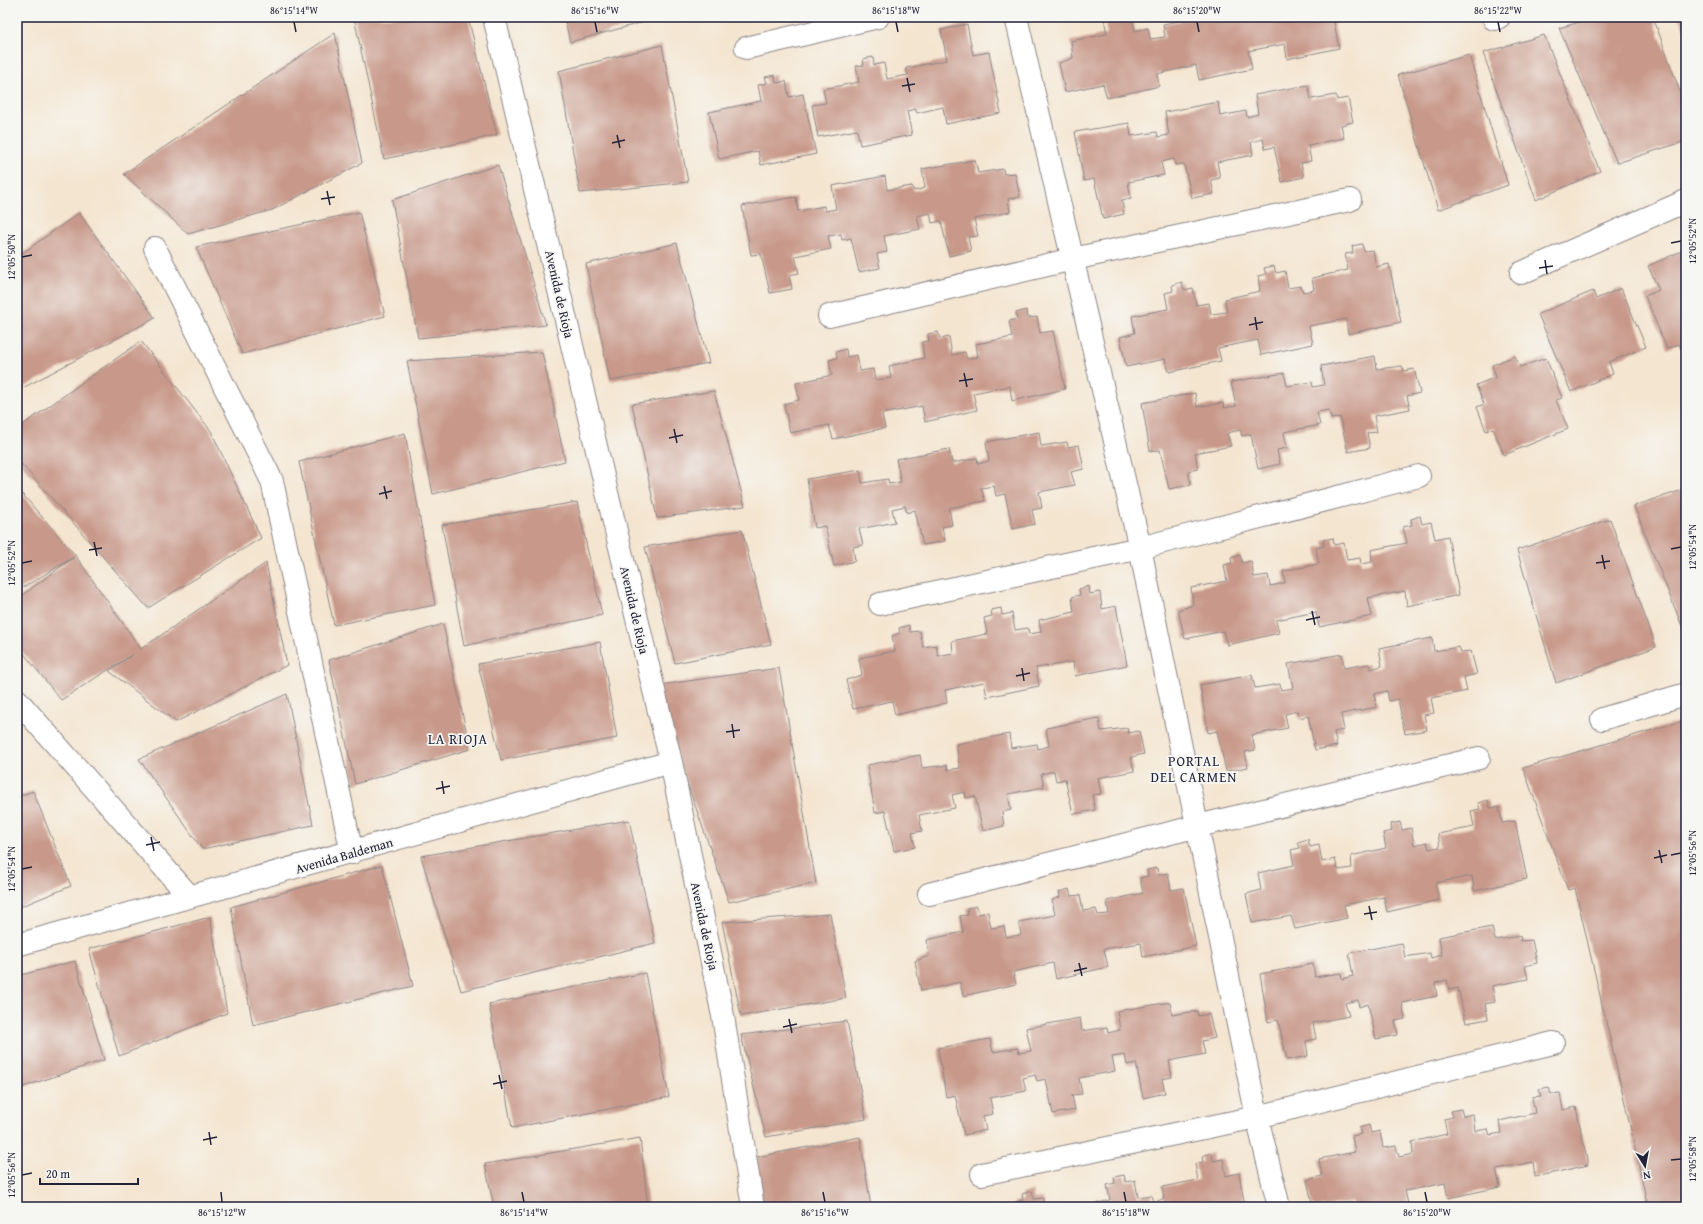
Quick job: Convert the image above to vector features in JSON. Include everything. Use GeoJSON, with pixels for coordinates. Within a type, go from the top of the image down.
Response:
{"type":"FeatureCollection","features":[{"type":"Feature","properties":{"kind":"street","name":"Avenida de Rioja"},"geometry":{"type":"LineString","coordinates":[[494,17],[671,762],[723,1016],[753,1207]]}},
{"type":"Feature","properties":{"kind":"street"},"geometry":{"type":"LineString","coordinates":[[746,48],[878,17]]}},
{"type":"Feature","properties":{"kind":"street"},"geometry":{"type":"LineString","coordinates":[[1016,17],[1140,548],[1257,1118],[1279,1207]]}},
{"type":"Feature","properties":{"kind":"street"},"geometry":{"type":"LineString","coordinates":[[829,316],[1073,260],[1350,200]]}},
{"type":"Feature","properties":{"kind":"street"},"geometry":{"type":"LineString","coordinates":[[1521,273],[1686,200]]}},
{"type":"Feature","properties":{"kind":"street"},"geometry":{"type":"LineString","coordinates":[[155,248],[272,481],[352,853]]}},
{"type":"Feature","properties":{"kind":"street"},"geometry":{"type":"LineString","coordinates":[[880,604],[1140,548],[1419,476]]}},
{"type":"Feature","properties":{"kind":"street"},"geometry":{"type":"LineString","coordinates":[[1602,719],[1686,694]]}},
{"type":"Feature","properties":{"kind":"street"},"geometry":{"type":"LineString","coordinates":[[17,700],[190,897]]}},
{"type":"Feature","properties":{"kind":"street"},"geometry":{"type":"LineString","coordinates":[[929,894],[1198,826],[1479,758]]}},
{"type":"Feature","properties":{"kind":"street","name":"Avenida Baldeman"},"geometry":{"type":"LineString","coordinates":[[17,945],[352,853],[671,762]]}},
{"type":"Feature","properties":{"kind":"street"},"geometry":{"type":"LineString","coordinates":[[982,1174],[1257,1118],[1553,1043]]}},
{"type":"Feature","properties":{"kind":"building"},"geometry":{"type":"Polygon","coordinates":[[[354,17],[468,17],[497,135],[384,159],[354,17]]]}},
{"type":"Feature","properties":{"kind":"building"},"geometry":{"type":"Polygon","coordinates":[[[564,17],[643,17],[644,22],[570,42],[564,17]]]}},
{"type":"Feature","properties":{"kind":"building"},"geometry":{"type":"Polygon","coordinates":[[[1132,17],[1135,31],[1148,28],[1150,39],[1165,37],[1163,24],[1199,17],[1333,17],[1339,48],[1287,59],[1285,44],[1248,51],[1252,69],[1199,80],[1196,65],[1157,74],[1159,86],[1107,98],[1103,84],[1065,92],[1059,63],[1073,58],[1071,41],[1107,34],[1104,18],[1132,17]]]}},
{"type":"Feature","properties":{"kind":"building"},"geometry":{"type":"Polygon","coordinates":[[[1597,17],[1653,17],[1686,108],[1686,141],[1617,163],[1559,28],[1597,17]]]}},
{"type":"Feature","properties":{"kind":"building"},"geometry":{"type":"Polygon","coordinates":[[[1680,17],[1686,17],[1686,35],[1680,17]]]}},
{"type":"Feature","properties":{"kind":"building"},"geometry":{"type":"Polygon","coordinates":[[[967,24],[973,55],[989,52],[1001,113],[946,124],[943,107],[917,113],[915,109],[907,111],[912,135],[860,145],[857,130],[818,137],[812,105],[826,103],[823,89],[859,82],[856,66],[864,65],[863,59],[873,57],[874,65],[884,63],[887,79],[908,75],[906,68],[947,60],[941,30],[967,24]]]}},
{"type":"Feature","properties":{"kind":"building"},"geometry":{"type":"Polygon","coordinates":[[[335,33],[362,163],[272,210],[188,234],[124,174],[335,33]]]}},
{"type":"Feature","properties":{"kind":"building"},"geometry":{"type":"Polygon","coordinates":[[[1544,35],[1600,171],[1536,200],[1483,53],[1544,35]]]}},
{"type":"Feature","properties":{"kind":"building"},"geometry":{"type":"Polygon","coordinates":[[[662,45],[688,182],[580,193],[559,71],[662,45]]]}},
{"type":"Feature","properties":{"kind":"building"},"geometry":{"type":"Polygon","coordinates":[[[1469,55],[1508,185],[1438,210],[1398,75],[1469,55]]]}},
{"type":"Feature","properties":{"kind":"building"},"geometry":{"type":"Polygon","coordinates":[[[775,75],[776,83],[786,81],[789,97],[803,94],[816,154],[761,165],[758,151],[719,159],[709,112],[761,101],[758,85],[767,83],[765,77],[775,75]]]}},
{"type":"Feature","properties":{"kind":"building"},"geometry":{"type":"Polygon","coordinates":[[[1308,85],[1311,99],[1336,95],[1337,100],[1348,98],[1353,122],[1341,125],[1344,138],[1308,145],[1311,161],[1301,163],[1304,177],[1282,182],[1274,147],[1265,149],[1263,139],[1251,142],[1253,155],[1217,162],[1220,178],[1211,180],[1214,194],[1192,198],[1184,164],[1175,165],[1174,159],[1161,162],[1164,175],[1128,182],[1131,198],[1122,200],[1124,214],[1103,219],[1094,179],[1084,181],[1075,132],[1129,123],[1131,136],[1157,132],[1158,137],[1169,135],[1165,112],[1218,102],[1220,116],[1246,111],[1247,117],[1258,114],[1255,95],[1308,85]]]}},
{"type":"Feature","properties":{"kind":"building"},"geometry":{"type":"Polygon","coordinates":[[[975,160],[978,173],[1003,169],[1004,174],[1015,173],[1020,197],[1008,199],[1010,212],[974,219],[978,236],[968,237],[971,251],[949,256],[941,221],[932,223],[930,213],[917,216],[920,229],[884,236],[887,252],[877,254],[880,268],[859,272],[851,238],[842,240],[841,234],[828,236],[831,249],[795,256],[799,273],[789,275],[792,289],[770,293],[761,254],[751,255],[742,206],[796,197],[798,211],[824,206],[825,211],[836,209],[832,186],[885,176],[887,190],[912,186],[914,191],[925,188],[922,169],[975,160]]]}},
{"type":"Feature","properties":{"kind":"building"},"geometry":{"type":"Polygon","coordinates":[[[498,165],[546,325],[418,338],[392,200],[498,165]]]}},
{"type":"Feature","properties":{"kind":"building"},"geometry":{"type":"Polygon","coordinates":[[[359,212],[385,316],[242,354],[196,247],[359,212]]]}},
{"type":"Feature","properties":{"kind":"building"},"geometry":{"type":"Polygon","coordinates":[[[79,213],[155,318],[17,391],[17,257],[79,213]]]}},
{"type":"Feature","properties":{"kind":"building"},"geometry":{"type":"Polygon","coordinates":[[[677,243],[709,363],[610,381],[586,264],[677,243]]]}},
{"type":"Feature","properties":{"kind":"building"},"geometry":{"type":"Polygon","coordinates":[[[1362,244],[1364,251],[1373,250],[1376,267],[1389,264],[1401,322],[1348,334],[1346,319],[1309,326],[1313,344],[1261,355],[1258,340],[1218,348],[1221,361],[1169,372],[1165,359],[1126,367],[1120,337],[1135,333],[1132,316],[1168,309],[1165,293],[1173,291],[1172,285],[1182,282],[1184,290],[1193,288],[1196,305],[1209,303],[1211,314],[1227,312],[1225,299],[1260,291],[1258,276],[1266,274],[1264,268],[1274,266],[1276,273],[1285,271],[1288,288],[1301,286],[1303,292],[1314,290],[1312,278],[1348,270],[1345,254],[1353,253],[1352,246],[1362,244]]]}},
{"type":"Feature","properties":{"kind":"building"},"geometry":{"type":"Polygon","coordinates":[[[1686,249],[1686,359],[1679,344],[1667,349],[1645,296],[1659,290],[1648,266],[1686,249]]]}},
{"type":"Feature","properties":{"kind":"building"},"geometry":{"type":"Polygon","coordinates":[[[1621,288],[1646,347],[1609,362],[1613,374],[1571,392],[1538,314],[1593,291],[1596,299],[1621,288]]]}},
{"type":"Feature","properties":{"kind":"building"},"geometry":{"type":"Polygon","coordinates":[[[1026,310],[1028,318],[1037,317],[1040,333],[1053,331],[1065,389],[1012,401],[1010,386],[973,393],[977,410],[925,422],[922,406],[882,414],[885,428],[833,439],[829,425],[790,433],[784,404],[799,400],[796,383],[832,375],[829,360],[837,358],[836,352],[846,349],[847,357],[857,355],[860,371],[873,369],[875,380],[891,378],[889,366],[924,358],[922,342],[929,341],[928,334],[938,332],[940,339],[949,337],[952,355],[965,352],[967,359],[978,357],[976,344],[1012,337],[1009,321],[1017,319],[1016,313],[1026,310]]]}},
{"type":"Feature","properties":{"kind":"building"},"geometry":{"type":"Polygon","coordinates":[[[141,341],[211,431],[261,538],[148,608],[17,459],[17,429],[141,341]]]}},
{"type":"Feature","properties":{"kind":"building"},"geometry":{"type":"Polygon","coordinates":[[[542,352],[565,461],[433,494],[407,361],[542,352]]]}},
{"type":"Feature","properties":{"kind":"building"},"geometry":{"type":"Polygon","coordinates":[[[1375,356],[1377,369],[1402,366],[1404,371],[1414,369],[1420,393],[1407,396],[1410,409],[1374,416],[1377,432],[1367,433],[1370,448],[1348,452],[1340,417],[1331,419],[1329,410],[1317,412],[1320,425],[1284,432],[1287,448],[1277,450],[1280,464],[1258,469],[1251,434],[1242,436],[1240,430],[1227,433],[1231,446],[1195,453],[1198,469],[1188,471],[1191,485],[1169,489],[1160,450],[1150,451],[1142,403],[1195,393],[1197,407],[1223,403],[1224,408],[1236,406],[1231,382],[1284,373],[1287,386],[1312,382],[1313,387],[1324,385],[1321,366],[1375,356]]]}},
{"type":"Feature","properties":{"kind":"building"},"geometry":{"type":"Polygon","coordinates":[[[1515,356],[1520,367],[1546,358],[1562,398],[1556,400],[1568,429],[1504,455],[1493,428],[1486,431],[1477,407],[1484,404],[1476,385],[1496,377],[1492,365],[1515,356]]]}},
{"type":"Feature","properties":{"kind":"building"},"geometry":{"type":"Polygon","coordinates":[[[714,391],[745,506],[657,518],[632,404],[714,391]]]}},
{"type":"Feature","properties":{"kind":"building"},"geometry":{"type":"Polygon","coordinates":[[[1039,432],[1041,446],[1067,442],[1068,447],[1079,445],[1084,469],[1071,472],[1075,485],[1039,492],[1042,508],[1032,510],[1035,524],[1013,529],[1005,494],[996,496],[994,486],[981,488],[985,501],[949,508],[952,525],[942,527],[945,541],[923,545],[915,510],[907,513],[905,506],[892,509],[895,522],[859,529],[863,545],[853,547],[855,561],[834,566],[825,526],[815,528],[807,479],[860,470],[862,483],[888,479],[889,484],[901,482],[896,459],[949,449],[952,463],[977,458],[978,464],[989,461],[986,442],[1039,432]]]}},
{"type":"Feature","properties":{"kind":"building"},"geometry":{"type":"Polygon","coordinates":[[[405,433],[435,605],[334,625],[299,462],[405,433]]]}},
{"type":"Feature","properties":{"kind":"building"},"geometry":{"type":"Polygon","coordinates":[[[17,488],[75,555],[141,649],[266,563],[287,665],[176,722],[109,671],[133,654],[61,700],[17,645],[17,599],[74,557],[17,591],[17,488]]]}},
{"type":"Feature","properties":{"kind":"building"},"geometry":{"type":"Polygon","coordinates":[[[1686,489],[1686,636],[1634,506],[1686,489]]]}},
{"type":"Feature","properties":{"kind":"building"},"geometry":{"type":"Polygon","coordinates":[[[577,502],[602,615],[464,646],[442,525],[577,502]]]}},
{"type":"Feature","properties":{"kind":"building"},"geometry":{"type":"Polygon","coordinates":[[[1420,516],[1422,524],[1431,522],[1435,539],[1448,536],[1459,595],[1407,606],[1405,591],[1368,598],[1372,616],[1319,627],[1316,612],[1276,620],[1279,633],[1227,645],[1223,631],[1185,639],[1178,610],[1193,605],[1191,588],[1227,581],[1224,565],[1232,563],[1231,558],[1240,555],[1242,563],[1251,561],[1254,577],[1268,575],[1270,586],[1285,583],[1283,571],[1319,564],[1316,548],[1324,546],[1323,540],[1333,538],[1334,545],[1344,543],[1347,560],[1360,558],[1361,564],[1372,562],[1371,550],[1407,543],[1403,527],[1412,525],[1411,519],[1420,516]]]}},
{"type":"Feature","properties":{"kind":"building"},"geometry":{"type":"Polygon","coordinates":[[[1610,519],[1656,647],[1556,683],[1517,550],[1610,519]]]}},
{"type":"Feature","properties":{"kind":"building"},"geometry":{"type":"Polygon","coordinates":[[[742,530],[771,644],[675,663],[645,547],[742,530]]]}},
{"type":"Feature","properties":{"kind":"building"},"geometry":{"type":"Polygon","coordinates":[[[1089,586],[1090,594],[1100,592],[1102,609],[1116,606],[1127,665],[1075,676],[1073,662],[1036,668],[1039,686],[987,697],[984,682],[945,690],[947,703],[895,715],[892,701],[853,709],[846,680],[862,675],[859,658],[895,651],[892,636],[900,633],[899,628],[909,625],[910,632],[920,631],[923,647],[936,645],[938,656],[953,653],[952,641],[987,634],[984,618],[992,616],[991,610],[1001,608],[1002,615],[1012,613],[1015,630],[1028,628],[1029,634],[1041,632],[1039,620],[1074,612],[1072,597],[1080,595],[1079,589],[1089,586]]]}},
{"type":"Feature","properties":{"kind":"building"},"geometry":{"type":"Polygon","coordinates":[[[443,624],[470,749],[355,784],[329,660],[443,624]]]}},
{"type":"Feature","properties":{"kind":"building"},"geometry":{"type":"Polygon","coordinates":[[[1432,638],[1434,651],[1459,647],[1461,652],[1471,651],[1477,674],[1464,677],[1467,691],[1431,698],[1434,713],[1424,715],[1427,730],[1405,734],[1398,699],[1389,701],[1387,691],[1374,694],[1377,707],[1341,714],[1344,730],[1334,732],[1337,746],[1315,750],[1308,716],[1299,718],[1297,711],[1285,714],[1288,728],[1252,735],[1255,750],[1245,752],[1248,767],[1226,771],[1217,731],[1208,733],[1200,685],[1252,675],[1255,688],[1280,684],[1281,690],[1293,688],[1288,664],[1342,654],[1344,668],[1369,664],[1370,669],[1382,666],[1379,648],[1432,638]]]}},
{"type":"Feature","properties":{"kind":"building"},"geometry":{"type":"Polygon","coordinates":[[[600,642],[617,738],[501,760],[478,664],[600,642]]]}},
{"type":"Feature","properties":{"kind":"building"},"geometry":{"type":"Polygon","coordinates":[[[779,668],[816,883],[729,902],[653,686],[779,668]]]}},
{"type":"Feature","properties":{"kind":"building"},"geometry":{"type":"Polygon","coordinates":[[[287,694],[313,825],[202,849],[139,759],[287,694]]]}},
{"type":"Feature","properties":{"kind":"building"},"geometry":{"type":"Polygon","coordinates":[[[1099,718],[1101,731],[1127,728],[1128,733],[1139,731],[1144,754],[1131,757],[1134,771],[1098,778],[1101,794],[1092,795],[1095,810],[1073,814],[1065,779],[1056,781],[1054,771],[1041,774],[1044,787],[1008,794],[1011,810],[1002,812],[1004,826],[983,831],[975,796],[966,798],[965,792],[952,795],[955,808],[919,815],[922,831],[912,833],[915,847],[894,851],[885,811],[875,813],[867,765],[920,755],[922,768],[947,765],[948,770],[960,768],[956,744],[1009,734],[1011,748],[1037,744],[1038,749],[1049,746],[1046,728],[1099,718]]]}},
{"type":"Feature","properties":{"kind":"building"},"geometry":{"type":"Polygon","coordinates":[[[1686,720],[1686,1207],[1648,1207],[1575,888],[1568,890],[1523,768],[1686,720]]]}},
{"type":"Feature","properties":{"kind":"building"},"geometry":{"type":"Polygon","coordinates":[[[33,791],[71,886],[17,908],[17,797],[33,791]]]}},
{"type":"Feature","properties":{"kind":"building"},"geometry":{"type":"Polygon","coordinates":[[[1488,800],[1490,808],[1499,807],[1502,823],[1515,821],[1527,879],[1474,891],[1472,876],[1435,883],[1439,900],[1387,912],[1384,897],[1344,905],[1347,918],[1295,929],[1291,916],[1252,923],[1246,894],[1261,890],[1258,873],[1294,865],[1291,850],[1300,848],[1298,842],[1308,839],[1310,847],[1319,845],[1322,862],[1335,859],[1338,870],[1352,868],[1351,856],[1386,848],[1383,833],[1392,831],[1390,824],[1400,822],[1402,830],[1411,828],[1414,845],[1427,842],[1429,849],[1440,847],[1438,834],[1474,827],[1471,811],[1480,809],[1478,803],[1488,800]]]}},
{"type":"Feature","properties":{"kind":"building"},"geometry":{"type":"Polygon","coordinates":[[[629,820],[655,943],[461,991],[421,856],[629,820]]]}},
{"type":"Feature","properties":{"kind":"building"},"geometry":{"type":"Polygon","coordinates":[[[382,865],[413,986],[253,1025],[231,907],[382,865]]]}},
{"type":"Feature","properties":{"kind":"building"},"geometry":{"type":"Polygon","coordinates":[[[1157,868],[1158,875],[1168,873],[1171,890],[1184,888],[1196,946],[1143,957],[1141,943],[1104,949],[1108,967],[1056,979],[1053,963],[1013,972],[1016,984],[963,996],[960,982],[921,991],[915,961],[929,956],[927,940],[963,932],[960,916],[968,915],[967,908],[977,906],[979,914],[988,912],[991,928],[1004,926],[1006,937],[1021,935],[1019,922],[1055,915],[1052,900],[1060,897],[1059,892],[1069,889],[1071,896],[1080,895],[1083,911],[1096,909],[1098,915],[1109,914],[1107,901],[1143,893],[1140,878],[1148,876],[1147,870],[1157,868]]]}},
{"type":"Feature","properties":{"kind":"building"},"geometry":{"type":"Polygon","coordinates":[[[830,914],[846,998],[741,1016],[722,922],[830,914]]]}},
{"type":"Feature","properties":{"kind":"building"},"geometry":{"type":"Polygon","coordinates":[[[210,917],[227,1013],[119,1056],[89,949],[210,917]]]}},
{"type":"Feature","properties":{"kind":"building"},"geometry":{"type":"Polygon","coordinates":[[[1492,927],[1495,940],[1520,936],[1521,941],[1532,940],[1537,963],[1525,966],[1528,979],[1492,986],[1495,1002],[1485,1004],[1488,1019],[1466,1023],[1458,988],[1449,990],[1447,980],[1435,983],[1437,996],[1402,1003],[1405,1019],[1395,1021],[1398,1035],[1376,1039],[1368,1004],[1359,1007],[1358,1000],[1345,1003],[1349,1016],[1313,1023],[1316,1039],[1306,1041],[1308,1056],[1287,1060],[1278,1020],[1268,1022],[1260,974],[1313,964],[1315,977],[1341,973],[1342,979],[1353,976],[1349,953],[1402,943],[1405,957],[1430,953],[1431,958],[1442,955],[1439,937],[1492,927]]]}},
{"type":"Feature","properties":{"kind":"building"},"geometry":{"type":"Polygon","coordinates":[[[75,961],[104,1060],[17,1089],[17,976],[75,961]]]}},
{"type":"Feature","properties":{"kind":"building"},"geometry":{"type":"Polygon","coordinates":[[[645,973],[669,1097],[512,1128],[489,1004],[645,973]]]}},
{"type":"Feature","properties":{"kind":"building"},"geometry":{"type":"Polygon","coordinates":[[[1170,1002],[1172,1015],[1197,1011],[1198,1016],[1209,1014],[1215,1038],[1202,1041],[1205,1054],[1169,1061],[1172,1077],[1162,1079],[1165,1093],[1143,1098],[1136,1063],[1127,1065],[1125,1055],[1112,1057],[1115,1071],[1079,1078],[1082,1094],[1072,1095],[1075,1110],[1053,1114],[1046,1079],[1037,1081],[1035,1075],[1023,1078],[1026,1091],[990,1098],[993,1114],[983,1116],[986,1130],[964,1135],[955,1095],[946,1097],[938,1048],[990,1039],[993,1052],[1018,1048],[1019,1053],[1031,1051],[1026,1028],[1080,1018],[1082,1031],[1107,1027],[1108,1033],[1120,1030],[1117,1011],[1170,1002]]]}},
{"type":"Feature","properties":{"kind":"building"},"geometry":{"type":"Polygon","coordinates":[[[847,1021],[866,1119],[766,1137],[741,1035],[847,1021]]]}},
{"type":"Feature","properties":{"kind":"building"},"geometry":{"type":"Polygon","coordinates":[[[1549,1087],[1551,1094],[1560,1093],[1563,1110],[1576,1107],[1588,1165],[1535,1177],[1533,1162],[1496,1169],[1500,1187],[1448,1198],[1445,1183],[1405,1191],[1408,1204],[1393,1207],[1353,1207],[1352,1202],[1328,1207],[1313,1207],[1307,1180],[1322,1176],[1319,1159],[1355,1152],[1352,1136],[1361,1134],[1359,1128],[1369,1125],[1371,1133],[1380,1131],[1383,1148],[1396,1146],[1399,1157],[1413,1154],[1412,1142],[1447,1134],[1444,1119],[1453,1117],[1451,1111],[1461,1109],[1463,1116],[1473,1114],[1475,1131],[1488,1129],[1490,1135],[1501,1133],[1499,1121],[1535,1113],[1532,1097],[1541,1096],[1539,1089],[1549,1087]]]}},
{"type":"Feature","properties":{"kind":"building"},"geometry":{"type":"Polygon","coordinates":[[[860,1137],[871,1207],[754,1207],[746,1159],[860,1137]]]}},
{"type":"Feature","properties":{"kind":"building"},"geometry":{"type":"Polygon","coordinates":[[[640,1138],[648,1207],[494,1207],[485,1164],[640,1138]]]}},
{"type":"Feature","properties":{"kind":"building"},"geometry":{"type":"Polygon","coordinates":[[[1212,1153],[1213,1161],[1223,1159],[1226,1176],[1239,1173],[1245,1207],[1082,1207],[1110,1200],[1107,1185],[1115,1183],[1114,1177],[1124,1175],[1126,1182],[1135,1180],[1138,1197],[1151,1195],[1153,1202],[1164,1199],[1162,1187],[1198,1180],[1195,1164],[1203,1162],[1202,1156],[1212,1153]]]}},
{"type":"Feature","properties":{"kind":"building"},"geometry":{"type":"Polygon","coordinates":[[[1032,1191],[1034,1199],[1043,1198],[1044,1207],[1016,1207],[1015,1202],[1023,1200],[1022,1194],[1032,1191]]]}},
{"type":"Feature","properties":{"kind":"district","name":"LA RIOJA"},"geometry":{"type":"Point","coordinates":[458,739]}},
{"type":"Feature","properties":{"kind":"district","name":"PORTAL DEL CARMEN"},"geometry":{"type":"Point","coordinates":[1194,770]}}]}
